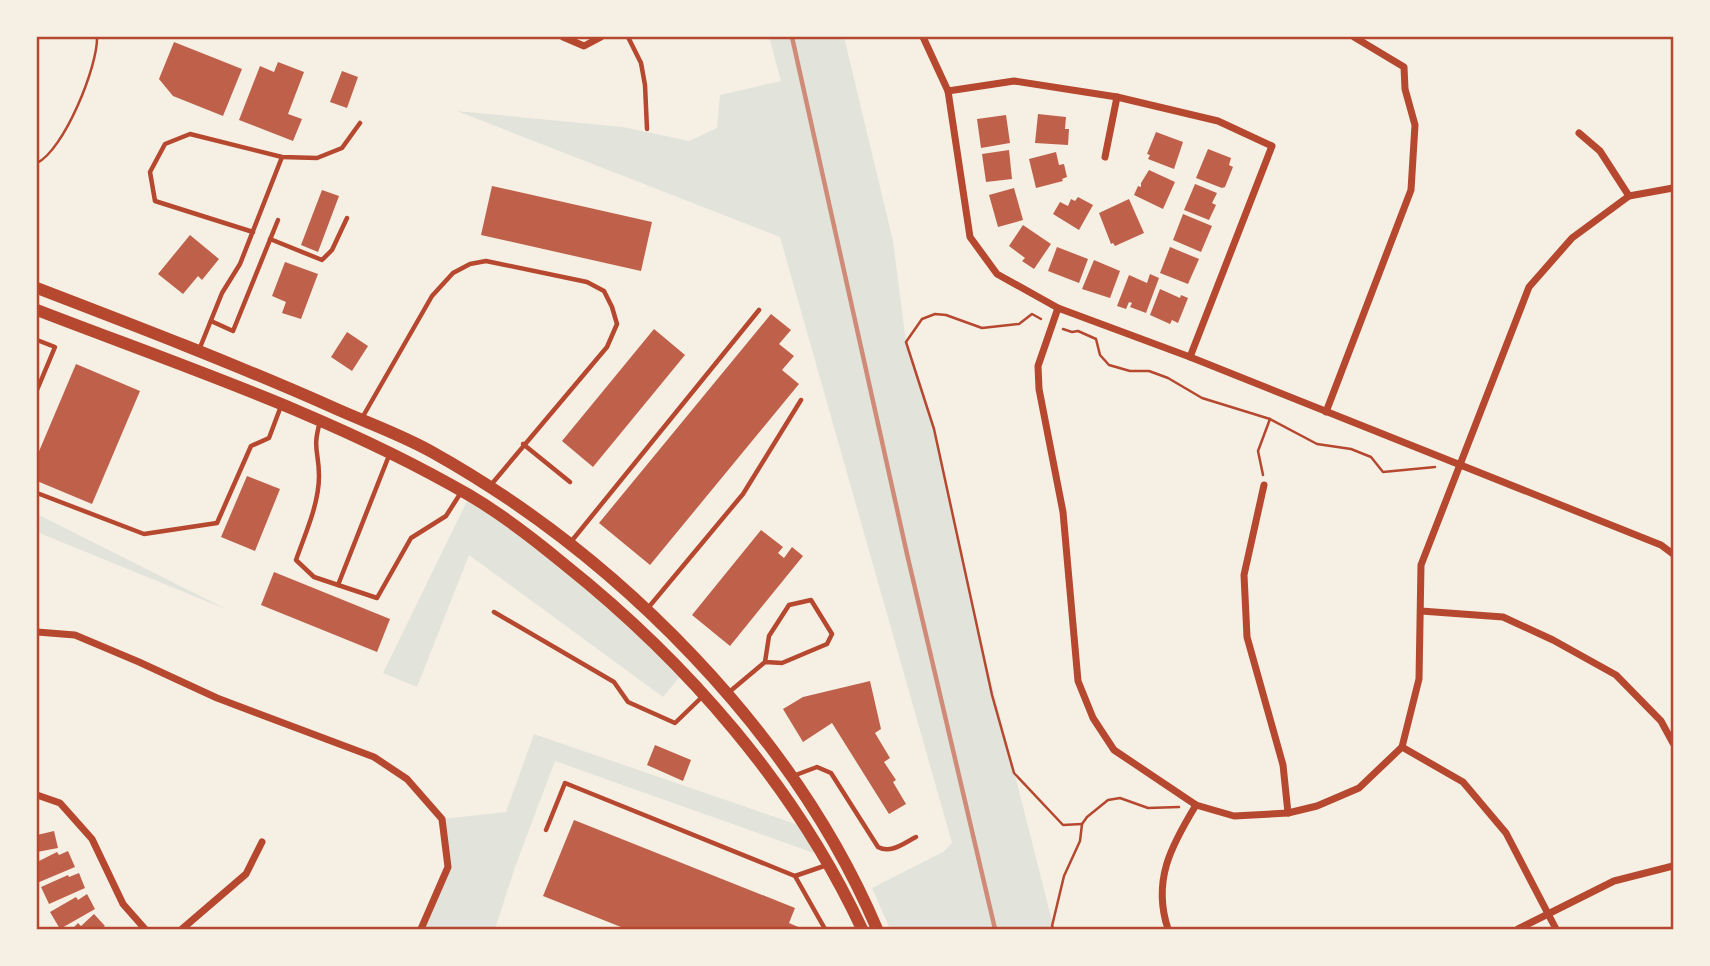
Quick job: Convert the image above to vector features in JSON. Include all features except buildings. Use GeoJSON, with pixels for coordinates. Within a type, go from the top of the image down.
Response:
{"type":"FeatureCollection","features":[{"type":"Feature","properties":{"kind":"street"},"geometry":{"type":"LineString","coordinates":[[563,37],[584,46],[601,37]]}},
{"type":"Feature","properties":{"kind":"street"},"geometry":{"type":"LineString","coordinates":[[923,37],[948,91],[970,237],[997,274],[1058,308],[1460,464],[1661,545],[1673,554]]}},
{"type":"Feature","properties":{"kind":"street"},"geometry":{"type":"LineString","coordinates":[[1326,412],[1412,190],[1415,125],[1405,89],[1404,67],[1354,37]]}},
{"type":"Feature","properties":{"kind":"street"},"geometry":{"type":"LineString","coordinates":[[948,91],[1014,81],[1117,97],[1218,121],[1272,146],[1190,357]]}},
{"type":"Feature","properties":{"kind":"street"},"geometry":{"type":"LineString","coordinates":[[1105,157],[1117,97]]}},
{"type":"Feature","properties":{"kind":"street"},"geometry":{"type":"LineString","coordinates":[[1579,133],[1600,151],[1629,196]]}},
{"type":"Feature","properties":{"kind":"street"},"geometry":{"type":"LineString","coordinates":[[1058,308],[1038,366],[1039,389],[1063,512],[1078,681],[1093,718],[1114,750],[1196,805],[1234,816],[1288,813],[1317,807],[1360,788],[1402,747],[1419,679],[1421,565],[1529,287],[1572,238],[1629,196],[1673,188]]}},
{"type":"Feature","properties":{"kind":"street"},"geometry":{"type":"LineString","coordinates":[[37,288],[198,350],[430,450],[489,486],[569,544],[647,609],[727,693],[792,776],[844,857],[877,929]]}},
{"type":"Feature","properties":{"kind":"street"},"geometry":{"type":"LineString","coordinates":[[37,310],[281,405],[390,453],[461,491],[532,538],[595,588],[684,672],[755,754],[829,864],[862,929]]}},
{"type":"Feature","properties":{"kind":"street"},"geometry":{"type":"LineString","coordinates":[[1264,485],[1244,575],[1247,638],[1283,765],[1288,813]]}},
{"type":"Feature","properties":{"kind":"street"},"geometry":{"type":"LineString","coordinates":[[1421,611],[1503,617],[1553,640],[1616,675],[1661,721],[1673,743]]}},
{"type":"Feature","properties":{"kind":"street"},"geometry":{"type":"LineString","coordinates":[[37,632],[75,635],[217,698],[374,757],[407,779],[442,819],[448,867],[421,929]]}},
{"type":"Feature","properties":{"kind":"street"},"geometry":{"type":"LineString","coordinates":[[1402,747],[1463,782],[1506,833],[1556,929]]}},
{"type":"Feature","properties":{"kind":"street"},"geometry":{"type":"LineString","coordinates":[[37,795],[61,803],[92,839],[123,904],[145,929]]}},
{"type":"Feature","properties":{"kind":"street"},"geometry":{"type":"LineString","coordinates":[[1168,929],[1161,910],[1164,867],[1179,832],[1196,805]]}},
{"type":"Feature","properties":{"kind":"street"},"geometry":{"type":"LineString","coordinates":[[182,929],[246,874],[262,842]]}},
{"type":"Feature","properties":{"kind":"street"},"geometry":{"type":"LineString","coordinates":[[1518,929],[1614,881],[1673,866]]}},
{"type":"Feature","properties":{"kind":"lane"},"geometry":{"type":"LineString","coordinates":[[628,37],[643,74],[647,129]]}},
{"type":"Feature","properties":{"kind":"lane"},"geometry":{"type":"LineString","coordinates":[[253,232],[155,201],[150,172],[165,144],[190,134],[282,157],[317,158],[342,148],[360,123]]}},
{"type":"Feature","properties":{"kind":"lane"},"geometry":{"type":"LineString","coordinates":[[198,350],[222,293],[240,264],[282,157]]}},
{"type":"Feature","properties":{"kind":"lane"},"geometry":{"type":"LineString","coordinates":[[270,239],[322,260],[332,250],[347,218]]}},
{"type":"Feature","properties":{"kind":"lane"},"geometry":{"type":"LineString","coordinates":[[211,321],[233,331],[278,220]]}},
{"type":"Feature","properties":{"kind":"lane"},"geometry":{"type":"LineString","coordinates":[[361,420],[432,296],[453,273],[470,264],[486,261],[587,282],[604,291],[617,324],[607,346],[489,486]]}},
{"type":"Feature","properties":{"kind":"lane"},"geometry":{"type":"LineString","coordinates":[[569,544],[759,310]]}},
{"type":"Feature","properties":{"kind":"lane"},"geometry":{"type":"LineString","coordinates":[[37,340],[55,347],[37,390]]}},
{"type":"Feature","properties":{"kind":"lane"},"geometry":{"type":"LineString","coordinates":[[647,609],[743,494],[801,400]]}},
{"type":"Feature","properties":{"kind":"lane"},"geometry":{"type":"LineString","coordinates":[[37,493],[144,534],[217,523],[251,446],[269,438],[281,405]]}},
{"type":"Feature","properties":{"kind":"lane"},"geometry":{"type":"LineString","coordinates":[[320,421],[314,441],[319,476],[316,500],[296,560],[314,577],[377,598],[411,538],[446,516],[461,491]]}},
{"type":"Feature","properties":{"kind":"lane"},"geometry":{"type":"LineString","coordinates":[[523,444],[570,482]]}},
{"type":"Feature","properties":{"kind":"lane"},"geometry":{"type":"LineString","coordinates":[[338,586],[390,453]]}},
{"type":"Feature","properties":{"kind":"lane"},"geometry":{"type":"LineString","coordinates":[[727,693],[765,662],[769,636],[789,606],[811,600],[832,634],[827,644],[782,663],[765,662]]}},
{"type":"Feature","properties":{"kind":"lane"},"geometry":{"type":"LineString","coordinates":[[494,612],[614,682],[628,702],[675,723],[703,696]]}},
{"type":"Feature","properties":{"kind":"lane"},"geometry":{"type":"LineString","coordinates":[[792,776],[817,767],[831,773],[878,848],[891,849],[916,837]]}},
{"type":"Feature","properties":{"kind":"lane"},"geometry":{"type":"LineString","coordinates":[[546,830],[565,783],[795,876],[825,929]]}},
{"type":"Feature","properties":{"kind":"lane"},"geometry":{"type":"LineString","coordinates":[[795,876],[829,864]]}},
{"type":"Feature","properties":{"kind":"path"},"geometry":{"type":"LineString","coordinates":[[37,163],[42,161],[61,137],[82,96],[92,70],[97,37]]}},
{"type":"Feature","properties":{"kind":"path"},"geometry":{"type":"LineString","coordinates":[[1196,805],[1166,809],[1148,808],[1120,798],[1108,800],[1082,824],[1063,825],[1014,773],[992,695],[933,429],[906,342],[922,319],[935,314],[946,315],[982,328],[1019,324],[1032,314],[1053,325],[1096,339],[1100,355],[1109,365],[1168,377],[1202,398],[1270,419],[1317,444],[1350,449],[1371,457],[1383,472],[1437,467]]}},
{"type":"Feature","properties":{"kind":"path"},"geometry":{"type":"LineString","coordinates":[[1264,485],[1258,451],[1270,419]]}},
{"type":"Feature","properties":{"kind":"path"},"geometry":{"type":"LineString","coordinates":[[1054,929],[1052,926],[1056,901],[1080,841],[1082,824]]}},
{"type":"Feature","properties":{"kind":"shaded area"},"geometry":{"type":"Polygon","coordinates":[[[769,37],[844,37],[893,241],[906,342],[934,429],[973,609],[1054,929],[890,929],[872,888],[943,852],[952,843],[780,237],[457,111],[623,127],[689,141],[717,128],[720,95],[781,81],[769,37]]]}},
{"type":"Feature","properties":{"kind":"shaded area"},"geometry":{"type":"Polygon","coordinates":[[[470,495],[532,538],[684,672],[663,697],[469,555],[417,687],[383,673],[470,495]]]}},
{"type":"Feature","properties":{"kind":"shaded area"},"geometry":{"type":"Polygon","coordinates":[[[37,514],[228,610],[37,532],[37,514]]]}},
{"type":"Feature","properties":{"kind":"shaded area"},"geometry":{"type":"Polygon","coordinates":[[[534,734],[804,827],[825,857],[555,761],[495,929],[421,929],[448,867],[442,819],[506,812],[534,734]]]}},
{"type":"Feature","properties":{"kind":"railway"},"geometry":{"type":"LineString","coordinates":[[792,37],[907,554],[995,929]]}}]}
